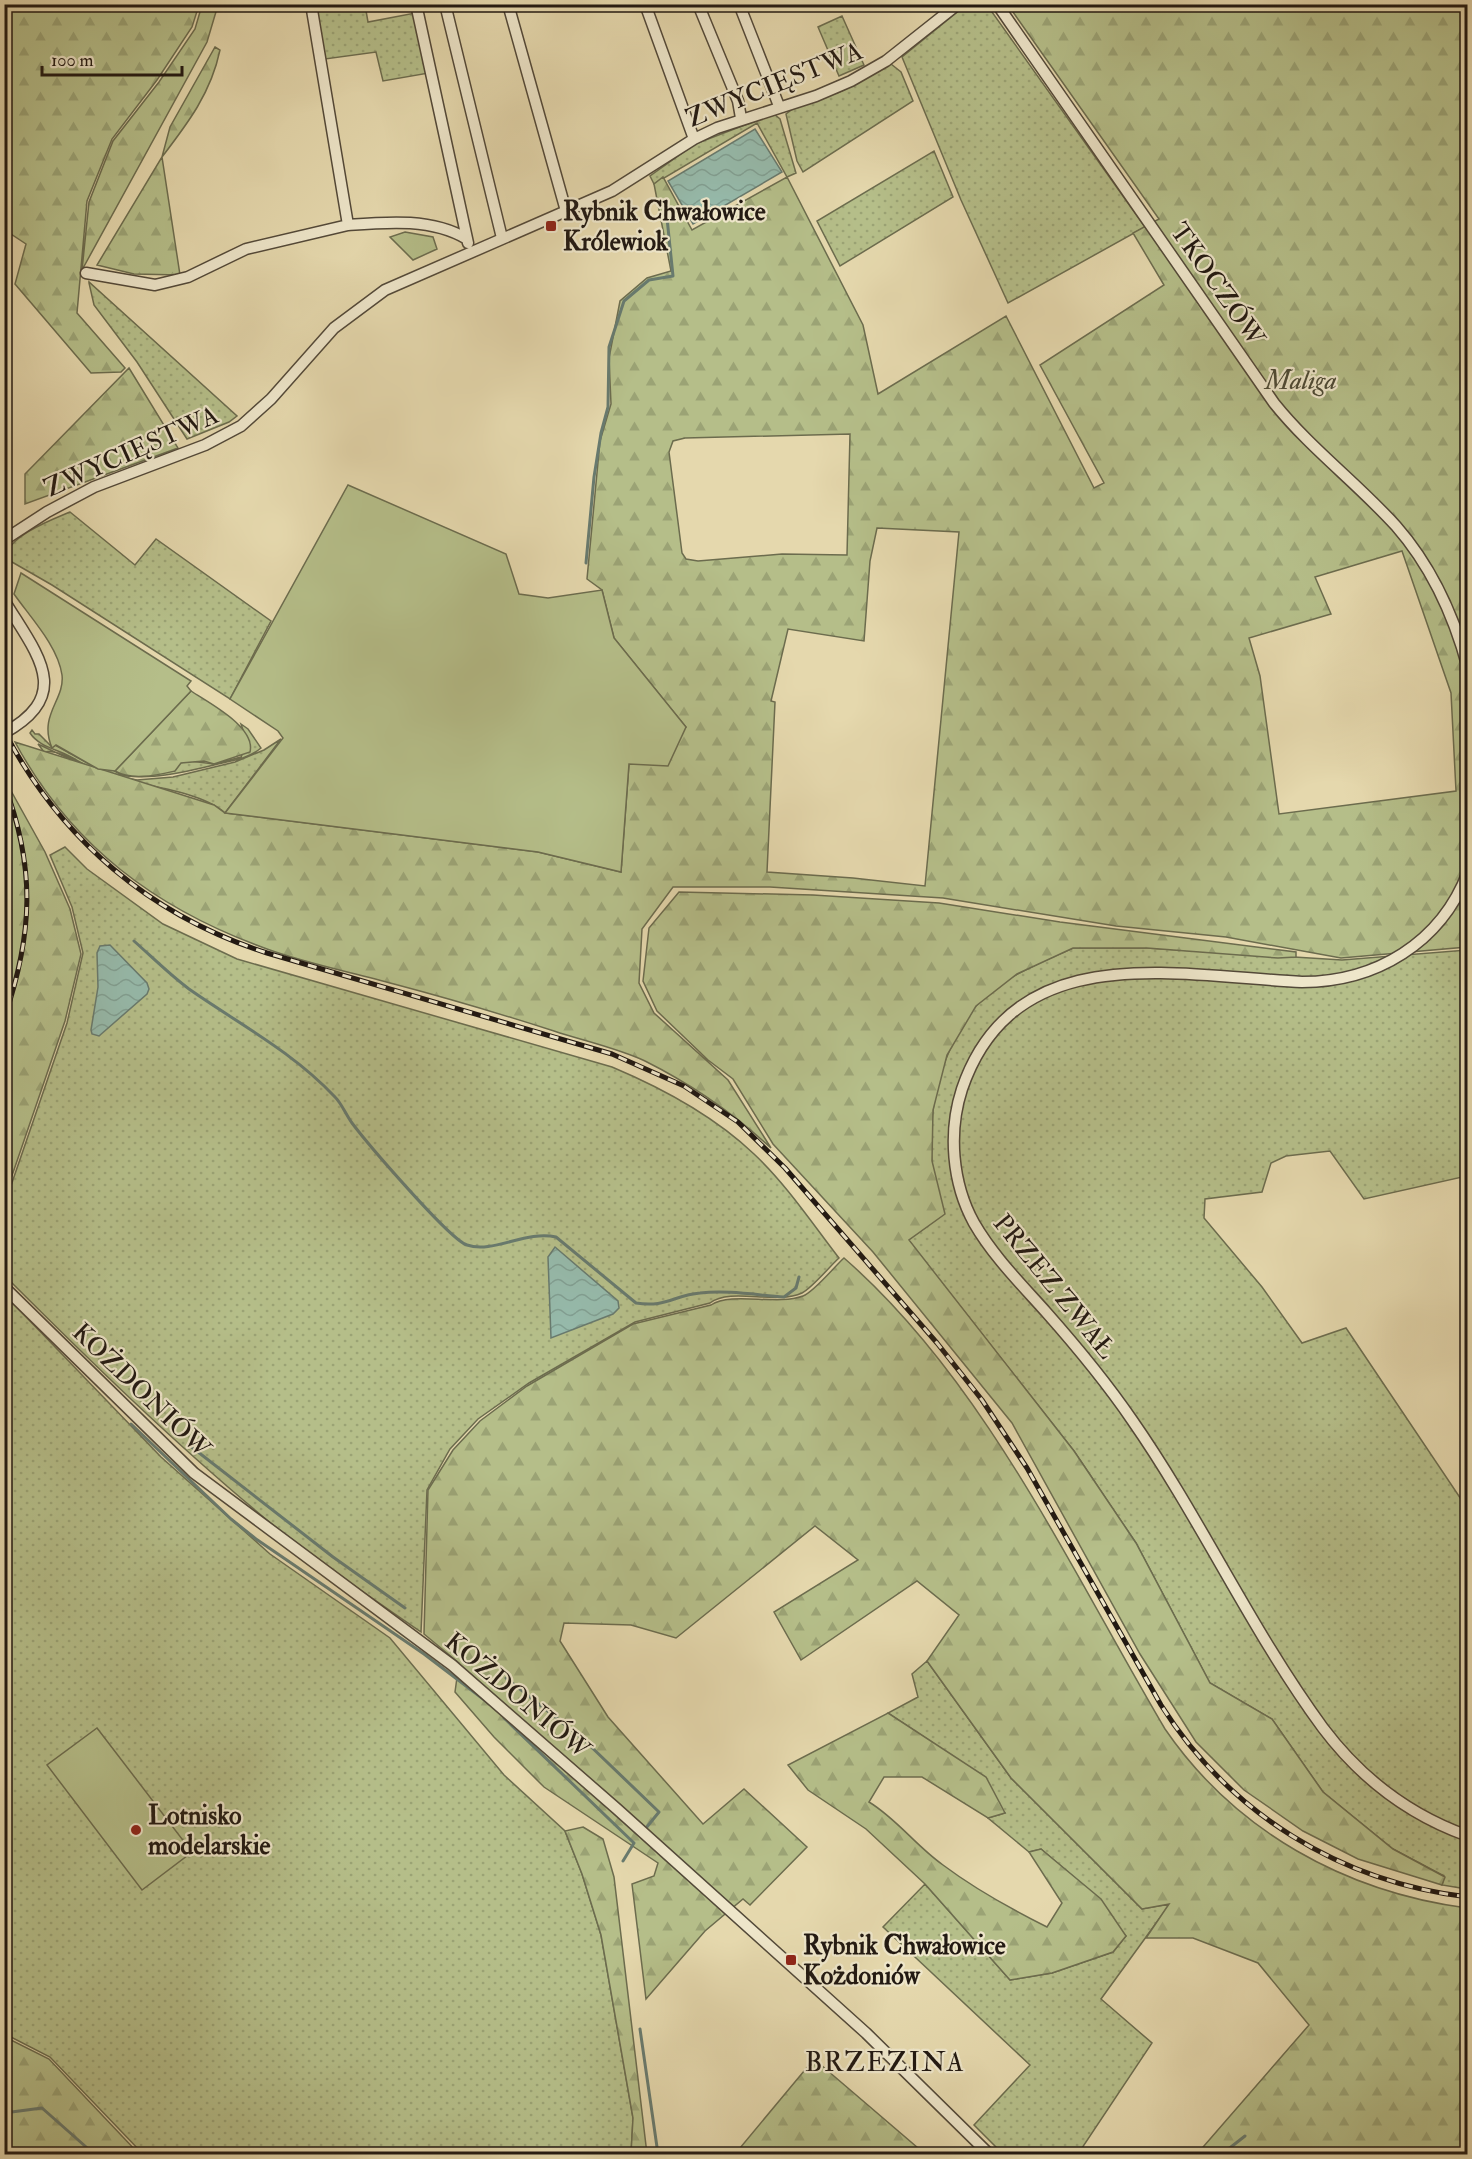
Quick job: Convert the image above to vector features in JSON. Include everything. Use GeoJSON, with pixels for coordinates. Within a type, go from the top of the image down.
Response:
{"type":"FeatureCollection","features":[{"type":"Feature","properties":{"kind":"street"},"geometry":{"type":"LineString","coordinates":[[311,4],[348,225]]}},
{"type":"Feature","properties":{"kind":"street"},"geometry":{"type":"LineString","coordinates":[[416,4],[471,252]]}},
{"type":"Feature","properties":{"kind":"street"},"geometry":{"type":"LineString","coordinates":[[445,4],[502,238]]}},
{"type":"Feature","properties":{"kind":"street"},"geometry":{"type":"LineString","coordinates":[[508,4],[567,211]]}},
{"type":"Feature","properties":{"kind":"street"},"geometry":{"type":"LineString","coordinates":[[645,4],[694,139]]}},
{"type":"Feature","properties":{"kind":"street"},"geometry":{"type":"LineString","coordinates":[[698,4],[738,101],[741,118]]}},
{"type":"Feature","properties":{"kind":"street"},"geometry":{"type":"LineString","coordinates":[[739,4],[779,106]]}},
{"type":"Feature","properties":{"kind":"street","name":"ZWYCIĘSTWA"},"geometry":{"type":"LineString","coordinates":[[4,540],[47,512],[94,487],[205,445],[230,433],[263,407],[310,352],[355,310],[401,282],[620,186],[694,139],[741,118],[829,91],[869,72],[901,50],[958,4]]}},
{"type":"Feature","properties":{"kind":"street","name":"TKOCZÓW"},"geometry":{"type":"LineString","coordinates":[[997,4],[1274,403],[1289,422],[1384,514],[1418,555],[1443,598],[1467,668]]}},
{"type":"Feature","properties":{"kind":"street"},"geometry":{"type":"LineString","coordinates":[[87,273],[155,285],[188,277],[246,249],[348,225],[414,224],[447,230],[467,239]]}},
{"type":"Feature","properties":{"kind":"street"},"geometry":{"type":"LineString","coordinates":[[4,600],[40,660],[46,681],[43,698],[37,708],[20,724],[4,733]]}},
{"type":"Feature","properties":{"kind":"street","name":"PRZEZ ZWAŁ"},"geometry":{"type":"LineString","coordinates":[[1467,872],[1455,899],[1426,935],[1392,961],[1362,974],[1327,981],[1302,982],[1110,974],[1073,981],[1039,995],[1007,1018],[978,1055],[960,1095],[954,1144],[956,1171],[964,1200],[980,1233],[1001,1262],[1093,1366],[1135,1424],[1323,1728],[1360,1771],[1389,1795],[1426,1818],[1467,1836]]}},
{"type":"Feature","properties":{"kind":"street","name":"KOŻDONIÓW"},"geometry":{"type":"LineString","coordinates":[[4,1287],[194,1473],[452,1665],[617,1809],[866,2033],[989,2154]]}},
{"type":"Feature","properties":{"kind":"green space"},"geometry":{"type":"Polygon","coordinates":[[[4,5],[199,5],[192,27],[157,80],[112,139],[87,201],[77,313],[125,368],[121,372],[91,373],[15,284],[26,244],[5,230],[4,5]]]}},
{"type":"Feature","properties":{"kind":"green space"},"geometry":{"type":"Polygon","coordinates":[[[202,5],[218,5],[207,42],[82,270],[89,202],[113,141],[159,82],[195,29],[202,5]]]}},
{"type":"Feature","properties":{"kind":"green space"},"geometry":{"type":"Polygon","coordinates":[[[316,5],[365,5],[368,22],[415,13],[429,73],[383,81],[376,52],[325,59],[316,5]]]}},
{"type":"Feature","properties":{"kind":"green space"},"geometry":{"type":"Polygon","coordinates":[[[966,5],[987,5],[1145,227],[1008,303],[961,200],[902,57],[966,5]]]}},
{"type":"Feature","properties":{"kind":"green space","name":"Maliga"},"geometry":{"type":"Polygon","coordinates":[[[1008,5],[1467,5],[1467,947],[1341,958],[1226,937],[1116,926],[943,898],[770,887],[673,887],[642,929],[639,983],[654,1013],[728,1080],[771,1148],[711,1100],[679,1079],[634,1056],[454,1001],[282,954],[227,933],[189,914],[120,870],[90,843],[62,813],[37,779],[15,742],[214,805],[225,813],[538,852],[621,872],[629,764],[686,727],[614,638],[602,590],[587,579],[600,441],[611,404],[609,358],[620,301],[647,278],[671,271],[654,184],[663,177],[692,230],[787,177],[863,325],[878,394],[1006,316],[1094,488],[1104,483],[1040,365],[1164,285],[1133,233],[1159,219],[1008,5]],[[850,434],[685,438],[673,441],[669,452],[682,553],[686,559],[698,561],[782,554],[847,555],[850,434]],[[877,528],[870,561],[864,641],[788,629],[771,701],[775,702],[767,872],[925,886],[959,532],[877,528]],[[1402,551],[1315,577],[1331,614],[1249,638],[1260,676],[1279,814],[1456,791],[1451,693],[1402,551]]]}},
{"type":"Feature","properties":{"kind":"green space"},"geometry":{"type":"Polygon","coordinates":[[[842,16],[864,65],[839,76],[818,27],[842,16]]]}},
{"type":"Feature","properties":{"kind":"green space"},"geometry":{"type":"Polygon","coordinates":[[[215,47],[220,50],[205,94],[162,157],[170,127],[215,47]]]}},
{"type":"Feature","properties":{"kind":"green space"},"geometry":{"type":"Polygon","coordinates":[[[891,64],[901,72],[913,101],[803,172],[797,161],[786,114],[794,108],[842,91],[891,64]]]}},
{"type":"Feature","properties":{"kind":"green space"},"geometry":{"type":"Polygon","coordinates":[[[774,114],[780,119],[796,173],[787,177],[757,123],[654,184],[650,176],[695,144],[774,114]]]}},
{"type":"Feature","properties":{"kind":"green space"},"geometry":{"type":"Polygon","coordinates":[[[934,151],[953,197],[840,266],[817,221],[934,151]]]}},
{"type":"Feature","properties":{"kind":"green space"},"geometry":{"type":"Polygon","coordinates":[[[162,157],[180,275],[134,274],[97,265],[162,157]]]}},
{"type":"Feature","properties":{"kind":"green space"},"geometry":{"type":"Polygon","coordinates":[[[405,232],[433,237],[437,249],[413,260],[390,237],[405,232]]]}},
{"type":"Feature","properties":{"kind":"green space"},"geometry":{"type":"Polygon","coordinates":[[[89,282],[237,416],[229,422],[187,439],[137,362],[94,305],[89,282]]]}},
{"type":"Feature","properties":{"kind":"green space"},"geometry":{"type":"Polygon","coordinates":[[[129,368],[178,448],[25,504],[25,474],[129,368]]]}},
{"type":"Feature","properties":{"kind":"green space"},"geometry":{"type":"Polygon","coordinates":[[[348,485],[506,554],[519,594],[548,598],[602,590],[614,638],[686,727],[668,766],[629,764],[621,872],[538,852],[225,813],[283,738],[278,731],[230,699],[348,485]]]}},
{"type":"Feature","properties":{"kind":"green space"},"geometry":{"type":"Polygon","coordinates":[[[70,512],[135,565],[156,539],[271,621],[230,699],[52,585],[5,558],[8,550],[22,536],[70,512]]]}},
{"type":"Feature","properties":{"kind":"green space"},"geometry":{"type":"Polygon","coordinates":[[[21,573],[191,681],[187,686],[191,691],[115,771],[98,769],[56,745],[52,748],[48,726],[60,692],[62,675],[55,653],[14,594],[21,573]]]}},
{"type":"Feature","properties":{"kind":"green space"},"geometry":{"type":"Polygon","coordinates":[[[191,691],[239,725],[250,743],[250,752],[214,764],[204,761],[181,763],[175,771],[153,775],[129,776],[115,771],[191,691]]]}},
{"type":"Feature","properties":{"kind":"green space"},"geometry":{"type":"Polygon","coordinates":[[[241,724],[248,729],[261,748],[256,752],[232,761],[184,772],[139,777],[124,776],[93,768],[41,743],[30,733],[32,730],[52,747],[55,745],[98,769],[111,769],[120,774],[190,761],[214,764],[241,757],[247,742],[241,724]]]}},
{"type":"Feature","properties":{"kind":"green space"},"geometry":{"type":"Polygon","coordinates":[[[281,739],[225,813],[200,799],[167,789],[117,779],[103,775],[84,766],[99,773],[137,780],[173,777],[235,762],[264,750],[281,739]]]}},
{"type":"Feature","properties":{"kind":"green space"},"geometry":{"type":"Polygon","coordinates":[[[38,744],[57,753],[44,752],[38,744]]]}},
{"type":"Feature","properties":{"kind":"green space"},"geometry":{"type":"Polygon","coordinates":[[[5,780],[45,852],[70,909],[81,954],[65,1021],[5,1196],[5,780]]]}},
{"type":"Feature","properties":{"kind":"green space"},"geometry":{"type":"Polygon","coordinates":[[[65,847],[87,869],[163,924],[237,959],[612,1067],[650,1084],[705,1115],[754,1154],[788,1191],[839,1258],[802,1293],[779,1297],[729,1296],[635,1322],[529,1383],[478,1419],[450,1449],[427,1490],[421,1632],[304,1550],[199,1462],[68,1339],[5,1276],[5,1203],[67,1023],[83,953],[72,907],[50,855],[65,847]]]}},
{"type":"Feature","properties":{"kind":"green space"},"geometry":{"type":"Polygon","coordinates":[[[679,892],[813,895],[939,903],[1060,922],[1296,952],[1296,957],[1278,958],[1147,948],[1073,948],[1017,974],[976,1006],[947,1055],[933,1110],[932,1161],[945,1214],[909,1240],[1074,1451],[1136,1543],[1210,1683],[1272,1719],[1323,1792],[1393,1849],[1445,1877],[1442,1885],[1358,1859],[1303,1831],[1244,1790],[1196,1742],[1140,1654],[1012,1423],[873,1252],[773,1144],[733,1079],[708,1060],[657,1011],[643,981],[649,928],[679,892]]]}},
{"type":"Feature","properties":{"kind":"green space"},"geometry":{"type":"Polygon","coordinates":[[[1073,948],[1147,948],[1342,960],[1467,950],[1467,1176],[1364,1199],[1330,1151],[1286,1156],[1271,1163],[1262,1192],[1205,1199],[1204,1218],[1262,1287],[1302,1343],[1346,1328],[1467,1508],[1467,1889],[1442,1885],[1444,1876],[1393,1849],[1323,1792],[1272,1719],[1210,1683],[1136,1543],[1074,1451],[908,1240],[944,1214],[933,1167],[932,1121],[939,1079],[954,1040],[964,1022],[976,1006],[997,987],[1021,972],[1073,948]]]}},
{"type":"Feature","properties":{"kind":"green space"},"geometry":{"type":"Polygon","coordinates":[[[844,1258],[894,1307],[940,1361],[982,1419],[1059,1542],[1165,1729],[1193,1765],[1225,1798],[1259,1826],[1296,1851],[1378,1888],[1422,1900],[1467,1908],[1467,2154],[1197,2154],[1309,2025],[1258,1963],[1193,1938],[1146,1938],[1169,1904],[1142,1909],[1011,1778],[927,1661],[959,1615],[917,1581],[801,1660],[774,1612],[858,1560],[815,1526],[676,1638],[631,1625],[564,1623],[560,1641],[608,1717],[703,1824],[744,1789],[807,1847],[750,1905],[743,1899],[705,1931],[646,1999],[632,1884],[654,1876],[658,1863],[544,1787],[494,1737],[455,1692],[459,1663],[424,1634],[428,1490],[453,1450],[480,1421],[527,1386],[633,1324],[730,1299],[780,1300],[803,1296],[818,1285],[844,1258]]]}},
{"type":"Feature","properties":{"kind":"green space"},"geometry":{"type":"Polygon","coordinates":[[[4,1294],[161,1457],[270,1554],[390,1638],[504,1775],[565,1831],[582,1874],[601,1935],[633,2118],[631,2154],[143,2154],[50,2057],[5,2034],[4,1294]]]}},
{"type":"Feature","properties":{"kind":"green space"},"geometry":{"type":"Polygon","coordinates":[[[927,1661],[1011,1778],[1142,1909],[1170,1904],[1101,1999],[1152,2043],[1078,2154],[1003,2154],[974,2125],[1030,2065],[883,1927],[925,1884],[1010,1980],[1052,1973],[1113,1952],[1126,1936],[1069,1873],[1041,1849],[1029,1852],[988,1818],[1005,1813],[927,1739],[888,1713],[918,1697],[912,1674],[927,1661]]]}},
{"type":"Feature","properties":{"kind":"green space"},"geometry":{"type":"Polygon","coordinates":[[[888,1713],[986,1777],[1005,1813],[988,1818],[922,1777],[884,1777],[869,1802],[889,1816],[933,1858],[955,1874],[993,1898],[1047,1927],[1062,1903],[1029,1852],[1041,1849],[1101,1899],[1126,1936],[1113,1952],[1052,1973],[1010,1980],[925,1884],[866,1829],[808,1790],[788,1765],[888,1713]]]}},
{"type":"Feature","properties":{"kind":"green space","name":"Lotnisko modelarskie"},"geometry":{"type":"Polygon","coordinates":[[[97,1728],[192,1852],[142,1890],[47,1765],[97,1728]]]}},
{"type":"Feature","properties":{"kind":"green space"},"geometry":{"type":"Polygon","coordinates":[[[583,1827],[603,1839],[614,1877],[647,2154],[631,2154],[633,2118],[601,1935],[582,1874],[565,1831],[583,1827]]]}},
{"type":"Feature","properties":{"kind":"green space"},"geometry":{"type":"Polygon","coordinates":[[[5,2037],[49,2059],[139,2154],[5,2154],[5,2037]]]}},
{"type":"Feature","properties":{"kind":"green space"},"geometry":{"type":"Polygon","coordinates":[[[814,2059],[925,2154],[735,2154],[814,2059]]]}},
{"type":"Feature","properties":{"kind":"water"},"geometry":{"type":"Polygon","coordinates":[[[755,129],[782,172],[693,224],[668,181],[755,129]]]}},
{"type":"Feature","properties":{"kind":"water"},"geometry":{"type":"Polygon","coordinates":[[[110,945],[147,983],[149,989],[147,994],[99,1036],[92,1034],[91,1030],[98,987],[97,953],[100,946],[110,945]]]}},
{"type":"Feature","properties":{"kind":"water"},"geometry":{"type":"Polygon","coordinates":[[[555,1247],[618,1301],[619,1308],[613,1314],[551,1338],[548,1257],[555,1247]]]}},
{"type":"Feature","properties":{"kind":"waterway"},"geometry":{"type":"LineString","coordinates":[[586,563],[594,477],[608,407],[609,347],[624,301],[649,280],[673,276],[667,218]]}},
{"type":"Feature","properties":{"kind":"waterway"},"geometry":{"type":"LineString","coordinates":[[134,941],[189,989],[284,1052],[319,1081],[409,1190],[444,1227],[467,1245],[488,1247],[533,1237],[556,1237],[636,1303],[646,1304],[662,1303],[691,1294],[710,1292],[784,1297],[796,1288],[799,1277]]}},
{"type":"Feature","properties":{"kind":"waterway"},"geometry":{"type":"LineString","coordinates":[[131,1424],[231,1519],[256,1539],[424,1654],[491,1705]]}},
{"type":"Feature","properties":{"kind":"waterway"},"geometry":{"type":"LineString","coordinates":[[189,1445],[333,1557],[405,1608]]}},
{"type":"Feature","properties":{"kind":"waterway"},"geometry":{"type":"LineString","coordinates":[[506,1678],[583,1739],[659,1812],[646,1828]]}},
{"type":"Feature","properties":{"kind":"waterway"},"geometry":{"type":"LineString","coordinates":[[504,1718],[634,1843],[623,1861]]}},
{"type":"Feature","properties":{"kind":"waterway"},"geometry":{"type":"LineString","coordinates":[[640,2029],[658,2154]]}},
{"type":"Feature","properties":{"kind":"waterway"},"geometry":{"type":"LineString","coordinates":[[4,2113],[42,2108],[94,2154]]}},
{"type":"Feature","properties":{"kind":"waterway"},"geometry":{"type":"LineString","coordinates":[[1222,2154],[1245,2136]]}},
{"type":"Feature","properties":{"kind":"railway"},"geometry":{"type":"LineString","coordinates":[[4,731],[27,770],[53,806],[82,839],[113,869],[148,895],[185,918],[267,953],[612,1054],[684,1086],[738,1122],[785,1168],[937,1343],[982,1400],[1027,1468],[1161,1705],[1188,1744],[1220,1778],[1254,1809],[1292,1836],[1333,1858],[1376,1876],[1421,1889],[1468,1897]]}},
{"type":"Feature","properties":{"kind":"railway"},"geometry":{"type":"LineString","coordinates":[[4,784],[22,844],[27,901],[21,958],[4,1019]]}},
{"type":"Feature","properties":{"kind":"place","name":"Rybnik Chwałowice Królewiok"},"geometry":{"type":"Point","coordinates":[551,226]}},
{"type":"Feature","properties":{"kind":"place","name":"Lotnisko modelarskie"},"geometry":{"type":"Point","coordinates":[136,1830]}},
{"type":"Feature","properties":{"kind":"place","name":"Rybnik Chwałowice Kożdoniów"},"geometry":{"type":"Point","coordinates":[791,1960]}},
{"type":"Feature","properties":{"kind":"district","name":"BRZEZINA"},"geometry":{"type":"Point","coordinates":[885,2062]}}]}
